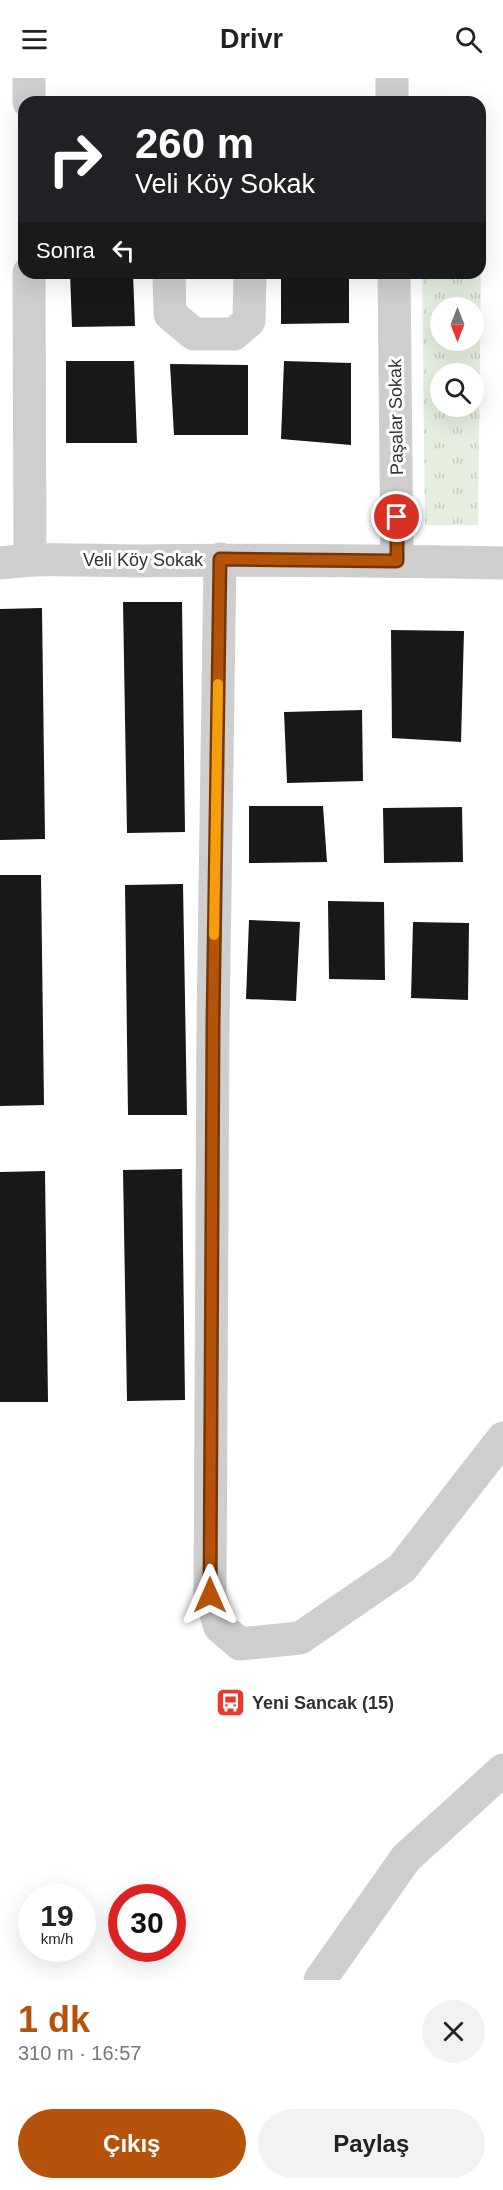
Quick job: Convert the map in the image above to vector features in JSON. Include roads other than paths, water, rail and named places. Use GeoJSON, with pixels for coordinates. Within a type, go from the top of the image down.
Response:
{"type":"FeatureCollection","features":[{"type":"Feature","properties":{"kind":"street"},"geometry":{"type":"LineString","coordinates":[[29,78],[29,96]]}},
{"type":"Feature","properties":{"kind":"street"},"geometry":{"type":"LineString","coordinates":[[392,78],[392,96]]}},
{"type":"Feature","properties":{"kind":"street"},"geometry":{"type":"LineString","coordinates":[[15,561],[29,279]]}},
{"type":"Feature","properties":{"kind":"street"},"geometry":{"type":"LineString","coordinates":[[169,279],[170,314],[194,334],[234,334],[249,321],[250,279]]}},
{"type":"Feature","properties":{"kind":"street","name":"Paşalar Sokak"},"geometry":{"type":"LineString","coordinates":[[394,279],[397,561]]}},
{"type":"Feature","properties":{"kind":"street"},"geometry":{"type":"LineString","coordinates":[[220,559],[213,1024],[210,1572],[210,1595],[220,1627],[240,1644],[300,1638],[402,1568],[503,1438]]}},
{"type":"Feature","properties":{"kind":"street","name":"Veli Köy Sokak"},"geometry":{"type":"LineString","coordinates":[[15,561],[220,559],[503,563]]}},
{"type":"Feature","properties":{"kind":"street"},"geometry":{"type":"LineString","coordinates":[[320,1980],[406,1858],[503,1770]]}},
{"type":"Feature","properties":{"kind":"place","name":"Yeni Sancak (15)"},"geometry":{"type":"Point","coordinates":[231,1703]}}]}
